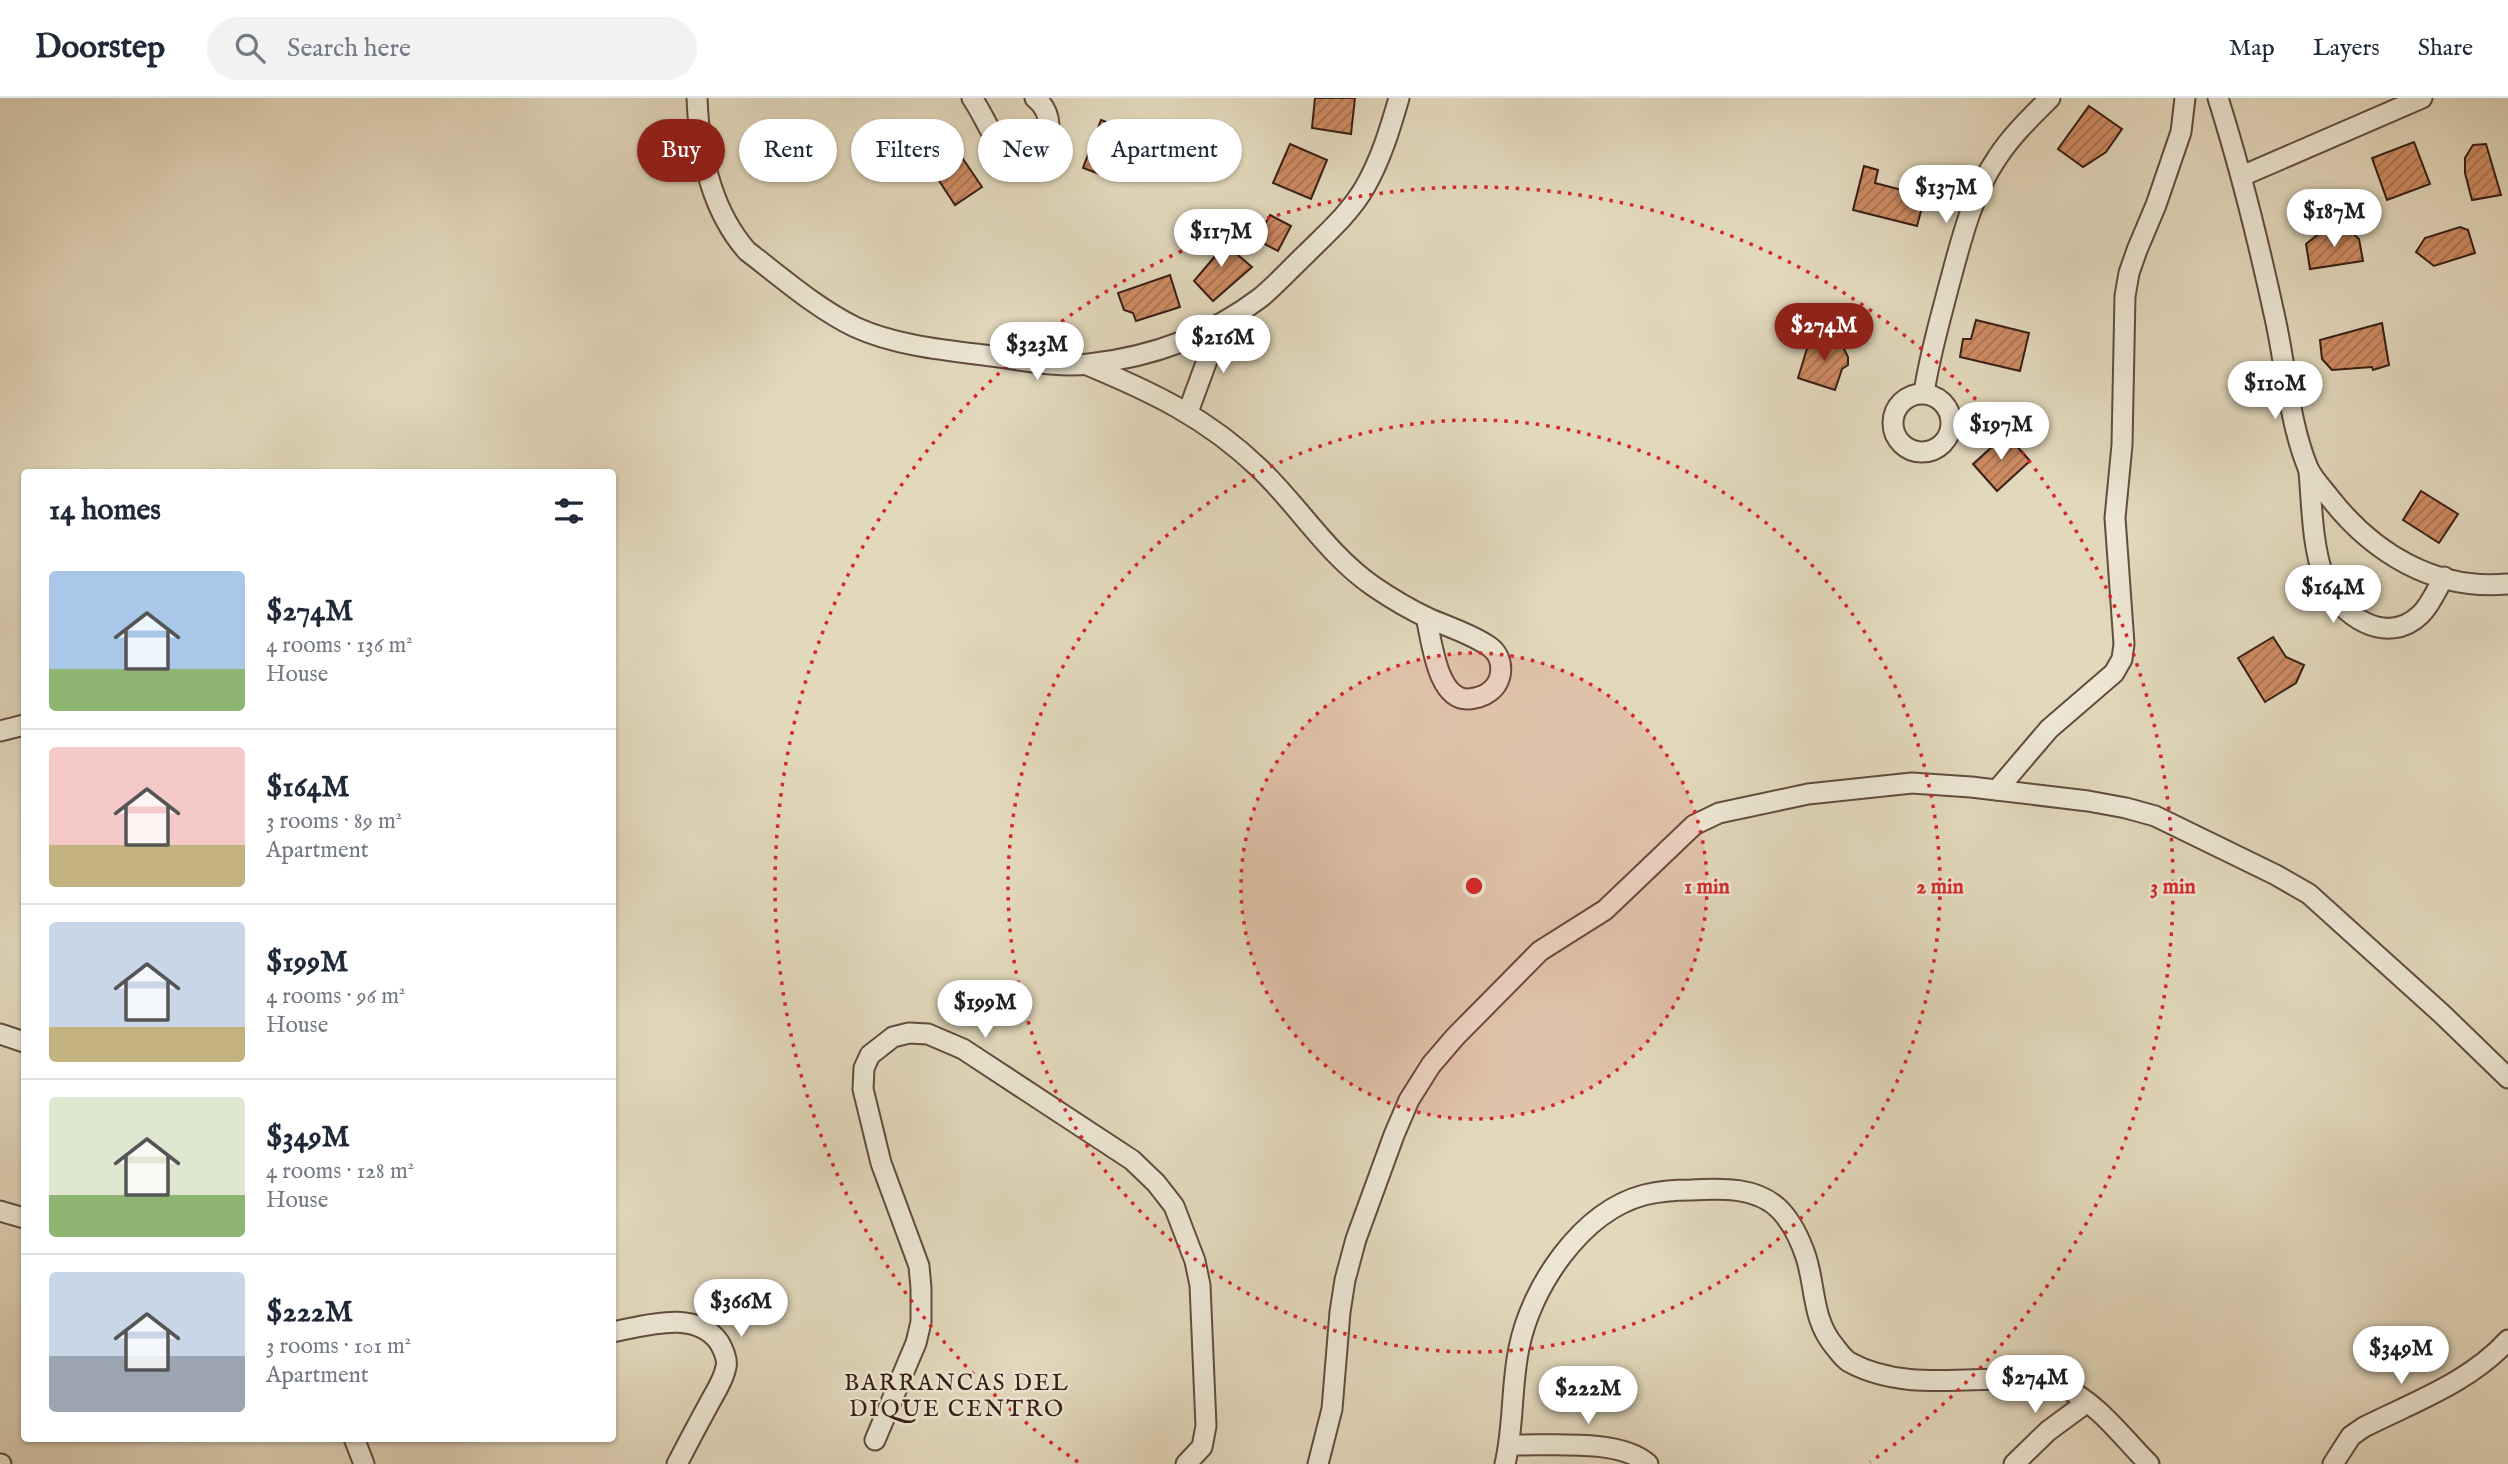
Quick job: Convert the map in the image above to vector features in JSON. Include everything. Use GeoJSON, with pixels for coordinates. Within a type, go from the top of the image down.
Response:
{"type":"FeatureCollection","features":[{"type":"Feature","properties":{"kind":"street"},"geometry":{"type":"LineString","coordinates":[[697,98],[701,144],[706,164],[718,202],[737,240],[747,251],[833,315],[857,328],[941,349],[1087,365],[1165,348],[1194,338],[1220,325],[1261,297],[1351,209],[1374,169],[1388,136],[1399,98]]}},
{"type":"Feature","properties":{"kind":"street"},"geometry":{"type":"LineString","coordinates":[[972,98],[994,136],[1005,149],[1016,156],[1043,152],[1050,136],[1049,117],[1035,98]]}},
{"type":"Feature","properties":{"kind":"street"},"geometry":{"type":"LineString","coordinates":[[1924,393],[1928,363],[1960,246],[1982,187],[1995,160],[2016,131],[2050,98]]}},
{"type":"Feature","properties":{"kind":"street"},"geometry":{"type":"LineString","coordinates":[[1997,790],[2049,729],[2115,673],[2122,659],[2124,644],[2115,517],[2122,445],[2125,296],[2129,273],[2181,132],[2185,98]]}},
{"type":"Feature","properties":{"kind":"street"},"geometry":{"type":"LineString","coordinates":[[2218,98],[2242,176],[2295,421],[2309,471],[2319,562],[2325,581],[2344,608],[2370,627],[2388,629],[2405,625],[2421,614],[2444,577]]}},
{"type":"Feature","properties":{"kind":"street"},"geometry":{"type":"LineString","coordinates":[[2242,176],[2421,98]]}},
{"type":"Feature","properties":{"kind":"street"},"geometry":{"type":"LineString","coordinates":[[1188,412],[1220,325]]}},
{"type":"Feature","properties":{"kind":"street"},"geometry":{"type":"LineString","coordinates":[[1087,365],[1188,412],[1213,429],[1260,469],[1352,569],[1374,586],[1426,617],[1491,648],[1500,659],[1501,670],[1498,682],[1491,692],[1478,698],[1462,699],[1450,692],[1440,677],[1426,617]]}},
{"type":"Feature","properties":{"kind":"street"},"geometry":{"type":"LineString","coordinates":[[2309,471],[2346,517],[2388,555],[2414,567],[2467,583],[2508,583]]}},
{"type":"Feature","properties":{"kind":"street"},"geometry":{"type":"LineString","coordinates":[[0,731],[21,725]]}},
{"type":"Feature","properties":{"kind":"street"},"geometry":{"type":"LineString","coordinates":[[1318,1464],[1332,1409],[1345,1280],[1356,1239],[1409,1100],[1431,1065],[1483,1007],[1540,951],[1605,910],[1694,825],[1719,813],[1808,794],[1912,783],[2088,801],[2155,816],[2276,874],[2309,894],[2508,1077]]}},
{"type":"Feature","properties":{"kind":"street"},"geometry":{"type":"LineString","coordinates":[[875,1440],[916,1343],[921,1322],[921,1288],[919,1266],[881,1163],[863,1089],[864,1068],[870,1055],[893,1037],[909,1033],[928,1034],[963,1049],[1132,1160],[1156,1183],[1174,1206],[1195,1261],[1200,1285],[1206,1426],[1202,1447],[1186,1464]]}},
{"type":"Feature","properties":{"kind":"street"},"geometry":{"type":"LineString","coordinates":[[0,1034],[21,1041]]}},
{"type":"Feature","properties":{"kind":"street"},"geometry":{"type":"LineString","coordinates":[[1648,1464],[1626,1451],[1603,1447],[1507,1455],[1519,1350],[1537,1294],[1560,1258],[1596,1219],[1642,1196],[1669,1191],[1738,1191],[1761,1196],[1780,1210],[1792,1226],[1806,1257],[1819,1323],[1846,1360],[1871,1373],[1927,1381],[2037,1380],[2062,1386],[2087,1402],[2111,1423],[2149,1464]]}},
{"type":"Feature","properties":{"kind":"street"},"geometry":{"type":"LineString","coordinates":[[0,1211],[21,1217]]}},
{"type":"Feature","properties":{"kind":"street"},"geometry":{"type":"LineString","coordinates":[[616,1331],[685,1322],[703,1327],[716,1338],[724,1350],[727,1365],[721,1381],[677,1464]]}},
{"type":"Feature","properties":{"kind":"street"},"geometry":{"type":"LineString","coordinates":[[2333,1464],[2351,1436],[2476,1370],[2493,1357],[2508,1340]]}},
{"type":"Feature","properties":{"kind":"street"},"geometry":{"type":"LineString","coordinates":[[2014,1464],[2048,1431],[2087,1402]]}},
{"type":"Feature","properties":{"kind":"street"},"geometry":{"type":"LineString","coordinates":[[356,1442],[364,1464]]}},
{"type":"Feature","properties":{"kind":"building"},"geometry":{"type":"Polygon","coordinates":[[[1315,98],[1355,98],[1351,134],[1312,128],[1315,98]]]}},
{"type":"Feature","properties":{"kind":"building"},"geometry":{"type":"Polygon","coordinates":[[[2089,106],[2122,129],[2106,152],[2083,167],[2058,149],[2089,106]]]}},
{"type":"Feature","properties":{"kind":"building"},"geometry":{"type":"Polygon","coordinates":[[[2414,142],[2430,184],[2387,200],[2372,158],[2414,142]]]}},
{"type":"Feature","properties":{"kind":"building"},"geometry":{"type":"Polygon","coordinates":[[[1290,144],[1327,160],[1311,199],[1273,183],[1290,144]]]}},
{"type":"Feature","properties":{"kind":"building"},"geometry":{"type":"Polygon","coordinates":[[[2486,144],[2501,195],[2472,200],[2465,173],[2465,158],[2473,145],[2486,144]]]}},
{"type":"Feature","properties":{"kind":"building"},"geometry":{"type":"Polygon","coordinates":[[[964,160],[982,187],[955,205],[940,182],[964,182],[964,160]]]}},
{"type":"Feature","properties":{"kind":"building"},"geometry":{"type":"Polygon","coordinates":[[[1864,166],[1878,170],[1875,183],[1925,196],[1917,226],[1853,210],[1864,166]]]}},
{"type":"Feature","properties":{"kind":"building"},"geometry":{"type":"Polygon","coordinates":[[[1270,215],[1291,226],[1278,251],[1257,240],[1270,215]]]}},
{"type":"Feature","properties":{"kind":"building"},"geometry":{"type":"Polygon","coordinates":[[[1200,223],[1252,267],[1213,301],[1194,281],[1216,255],[1200,223]]]}},
{"type":"Feature","properties":{"kind":"building"},"geometry":{"type":"Polygon","coordinates":[[[2460,227],[2468,230],[2475,253],[2434,266],[2416,252],[2425,238],[2460,227]]]}},
{"type":"Feature","properties":{"kind":"building"},"geometry":{"type":"Polygon","coordinates":[[[2324,230],[2349,230],[2359,239],[2363,261],[2310,269],[2306,244],[2324,230]]]}},
{"type":"Feature","properties":{"kind":"building"},"geometry":{"type":"Polygon","coordinates":[[[1170,275],[1180,307],[1136,321],[1133,313],[1124,310],[1118,293],[1170,275]]]}},
{"type":"Feature","properties":{"kind":"building"},"geometry":{"type":"Polygon","coordinates":[[[1976,320],[2029,333],[2020,371],[1960,357],[1963,339],[1971,339],[1976,320]]]}},
{"type":"Feature","properties":{"kind":"building"},"geometry":{"type":"Polygon","coordinates":[[[2382,323],[2389,365],[2373,370],[2372,367],[2332,370],[2322,359],[2320,340],[2382,323]]]}},
{"type":"Feature","properties":{"kind":"building"},"geometry":{"type":"Polygon","coordinates":[[[1821,336],[1841,343],[1848,357],[1848,365],[1842,369],[1835,390],[1798,378],[1809,342],[1819,345],[1821,336]]]}},
{"type":"Feature","properties":{"kind":"building"},"geometry":{"type":"Polygon","coordinates":[[[2006,434],[2030,461],[1997,491],[1973,464],[2006,434]]]}},
{"type":"Feature","properties":{"kind":"building"},"geometry":{"type":"Polygon","coordinates":[[[2421,491],[2458,514],[2439,543],[2403,520],[2421,491]]]}},
{"type":"Feature","properties":{"kind":"building"},"geometry":{"type":"Polygon","coordinates":[[[2273,637],[2286,657],[2304,665],[2296,683],[2265,702],[2238,658],[2273,637]]]}},
{"type":"Feature","properties":{"kind":"district","name":"BARRANCAS DEL DIQUE CENTRO"},"geometry":{"type":"Point","coordinates":[957,1395]}}]}
